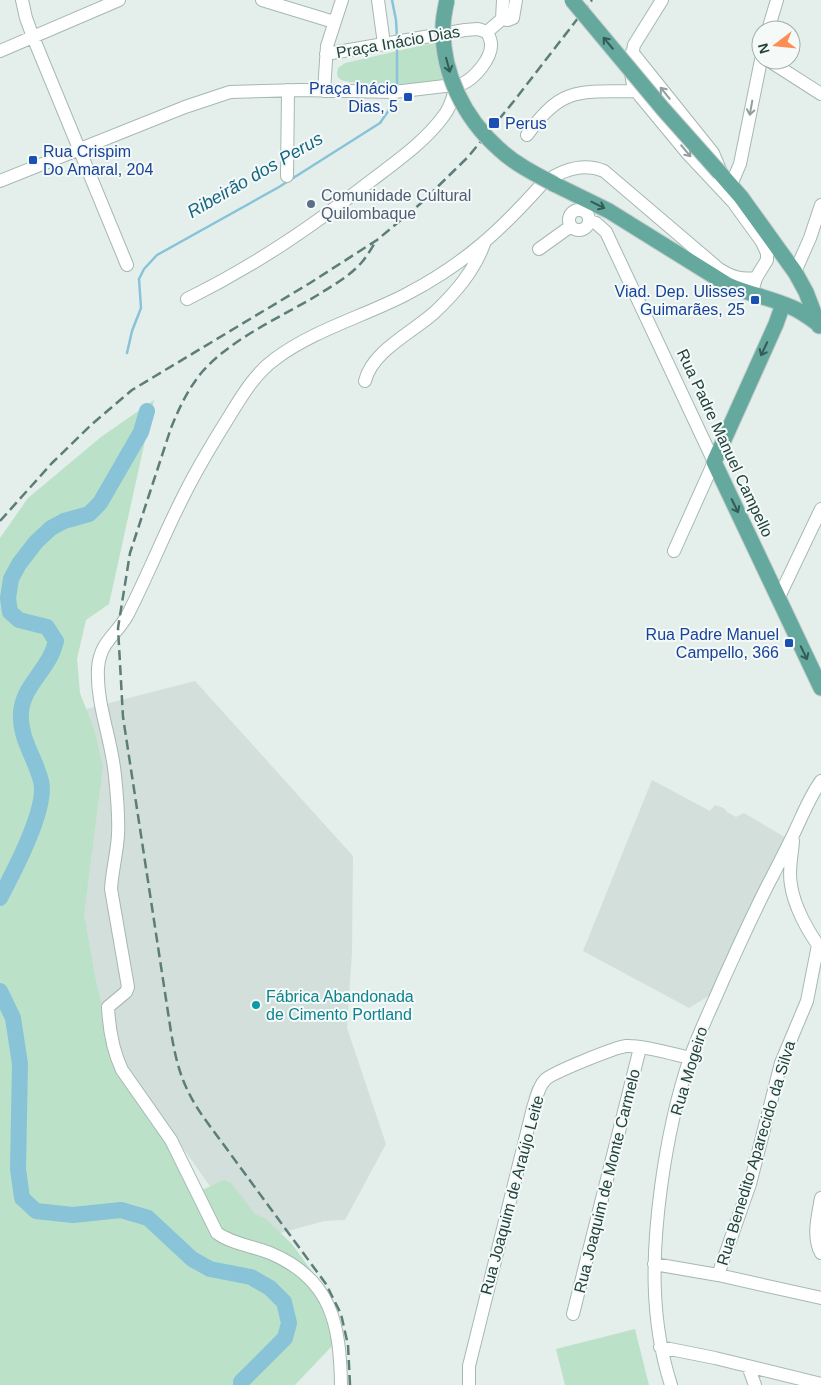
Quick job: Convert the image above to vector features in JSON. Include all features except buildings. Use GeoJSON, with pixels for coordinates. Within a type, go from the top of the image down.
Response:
{"type":"FeatureCollection","features":[{"type":"Feature","properties":{"kind":"main road"},"geometry":{"type":"LineString","coordinates":[[447,0],[442,24],[446,59],[457,93],[481,131],[500,150],[531,172],[609,211],[726,284],[743,292],[759,295],[783,304],[806,315],[820,327]]}},
{"type":"Feature","properties":{"kind":"main road"},"geometry":{"type":"LineString","coordinates":[[572,0],[663,109],[724,178],[795,272],[806,292],[820,327]]}},
{"type":"Feature","properties":{"kind":"main road"},"geometry":{"type":"LineString","coordinates":[[714,462],[776,324],[783,304]]}},
{"type":"Feature","properties":{"kind":"main road","name":"Rua Padre Manuel Campello"},"geometry":{"type":"LineString","coordinates":[[714,462],[821,688]]}},
{"type":"Feature","properties":{"kind":"street"},"geometry":{"type":"LineString","coordinates":[[22,0],[33,36],[127,265]]}},
{"type":"Feature","properties":{"kind":"street"},"geometry":{"type":"LineString","coordinates":[[0,51],[120,0]]}},
{"type":"Feature","properties":{"kind":"street"},"geometry":{"type":"LineString","coordinates":[[262,0],[334,22]]}},
{"type":"Feature","properties":{"kind":"street"},"geometry":{"type":"LineString","coordinates":[[326,54],[342,0]]}},
{"type":"Feature","properties":{"kind":"street"},"geometry":{"type":"LineString","coordinates":[[378,0],[385,44]]}},
{"type":"Feature","properties":{"kind":"street"},"geometry":{"type":"LineString","coordinates":[[0,181],[222,94],[238,91],[288,90],[380,92],[456,86],[468,81],[484,64],[489,55],[491,44],[487,32],[502,19],[503,0]]}},
{"type":"Feature","properties":{"kind":"street"},"geometry":{"type":"LineString","coordinates":[[502,19],[508,20],[513,18],[516,0]]}},
{"type":"Feature","properties":{"kind":"street"},"geometry":{"type":"LineString","coordinates":[[662,0],[636,41],[632,52],[630,77],[636,91],[688,154],[733,202],[762,242],[767,260],[756,278],[754,287],[759,295]]}},
{"type":"Feature","properties":{"kind":"street"},"geometry":{"type":"LineString","coordinates":[[771,20],[776,0]]}},
{"type":"Feature","properties":{"kind":"street","name":"Praça Inácio Dias"},"geometry":{"type":"LineString","coordinates":[[324,91],[326,54],[478,29],[487,32]]}},
{"type":"Feature","properties":{"kind":"street"},"geometry":{"type":"LineString","coordinates":[[632,52],[713,153],[724,178],[740,164],[759,70]]}},
{"type":"Feature","properties":{"kind":"street"},"geometry":{"type":"LineString","coordinates":[[784,70],[821,94]]}},
{"type":"Feature","properties":{"kind":"street"},"geometry":{"type":"LineString","coordinates":[[187,299],[245,269],[312,226],[401,158],[432,130],[446,113],[456,86]]}},
{"type":"Feature","properties":{"kind":"street"},"geometry":{"type":"LineString","coordinates":[[287,176],[288,90]]}},
{"type":"Feature","properties":{"kind":"street"},"geometry":{"type":"LineString","coordinates":[[527,135],[546,112],[570,96],[580,93],[636,91]]}},
{"type":"Feature","properties":{"kind":"street"},"geometry":{"type":"LineString","coordinates":[[342,1385],[339,1342],[327,1300],[311,1280],[286,1261],[262,1250],[231,1241],[217,1233],[171,1140],[126,1075],[117,1058],[108,1007],[126,992],[128,987],[111,889],[118,832],[115,774],[100,696],[98,670],[100,654],[107,640],[127,616],[185,493],[218,434],[259,373],[274,359],[324,331],[404,295],[446,272],[485,241],[547,180],[576,168],[596,168],[604,171],[718,270],[740,279],[756,278]]}},
{"type":"Feature","properties":{"kind":"street"},"geometry":{"type":"LineString","coordinates":[[795,272],[810,238],[821,205]]}},
{"type":"Feature","properties":{"kind":"street","name":"Rua Padre Manuel Campello"},"geometry":{"type":"LineString","coordinates":[[539,249],[571,226],[570,216],[575,212],[584,212],[589,221],[596,223],[606,232],[714,462]]}},
{"type":"Feature","properties":{"kind":"street"},"geometry":{"type":"LineString","coordinates":[[364,382],[371,366],[380,356],[434,312],[463,282],[477,262],[485,241]]}},
{"type":"Feature","properties":{"kind":"street"},"geometry":{"type":"LineString","coordinates":[[674,551],[714,462]]}},
{"type":"Feature","properties":{"kind":"street"},"geometry":{"type":"LineString","coordinates":[[779,597],[821,509]]}},
{"type":"Feature","properties":{"kind":"street","name":"Rua Mogeiro"},"geometry":{"type":"LineString","coordinates":[[671,1385],[660,1347],[655,1307],[654,1264],[656,1224],[664,1164],[676,1106],[690,1058],[708,1012],[750,919],[794,833],[813,791],[821,781]]}},
{"type":"Feature","properties":{"kind":"street"},"geometry":{"type":"LineString","coordinates":[[794,833],[790,884],[801,913],[819,947]]}},
{"type":"Feature","properties":{"kind":"street","name":"Rua Benedito Aparecido da Silva"},"geometry":{"type":"LineString","coordinates":[[718,1275],[748,1192],[781,1063],[807,1002],[819,947]]}},
{"type":"Feature","properties":{"kind":"street","name":"Rua Joaquim de Araújo Leite"},"geometry":{"type":"LineString","coordinates":[[469,1379],[468,1366],[500,1235],[539,1091],[545,1080],[566,1069],[627,1046],[690,1058]]}},
{"type":"Feature","properties":{"kind":"street","name":"Rua Joaquim de Monte Carmelo"},"geometry":{"type":"LineString","coordinates":[[574,1314],[640,1048]]}},
{"type":"Feature","properties":{"kind":"street"},"geometry":{"type":"LineString","coordinates":[[821,1198],[820,1219],[816,1238],[817,1246],[821,1253]]}},
{"type":"Feature","properties":{"kind":"street"},"geometry":{"type":"LineString","coordinates":[[654,1264],[718,1275],[821,1298]]}},
{"type":"Feature","properties":{"kind":"street"},"geometry":{"type":"LineString","coordinates":[[660,1347],[821,1384]]}},
{"type":"Feature","properties":{"kind":"street"},"geometry":{"type":"LineString","coordinates":[[748,1366],[755,1385]]}},
{"type":"Feature","properties":{"kind":"shaded area"},"geometry":{"type":"Polygon","coordinates":[[[195,681],[353,856],[352,952],[347,1028],[386,1144],[345,1220],[324,1221],[249,1242],[127,1068],[91,979],[51,718],[195,681]]]}},
{"type":"Feature","properties":{"kind":"shaded area"},"geometry":{"type":"Polygon","coordinates":[[[652,780],[710,811],[715,805],[724,808],[736,817],[744,813],[788,839],[710,995],[689,1008],[583,951],[652,780]]]}},
{"type":"Feature","properties":{"kind":"green space"},"geometry":{"type":"Polygon","coordinates":[[[437,42],[444,84],[358,83],[340,79],[337,75],[338,68],[345,63],[437,42]]]}},
{"type":"Feature","properties":{"kind":"green space"},"geometry":{"type":"Polygon","coordinates":[[[154,400],[109,604],[86,620],[77,659],[80,693],[94,729],[103,766],[84,914],[96,982],[125,1079],[200,1191],[224,1180],[231,1183],[255,1214],[266,1219],[292,1244],[324,1288],[338,1316],[333,1345],[295,1385],[0,1385],[0,538],[28,498],[101,437],[154,400]]]}},
{"type":"Feature","properties":{"kind":"green space"},"geometry":{"type":"Polygon","coordinates":[[[635,1329],[649,1385],[565,1385],[556,1349],[635,1329]]]}},
{"type":"Feature","properties":{"kind":"waterway","name":"Ribeirão dos Perus"},"geometry":{"type":"LineString","coordinates":[[392,0],[397,38]]}},
{"type":"Feature","properties":{"kind":"waterway","name":"Ribeirão dos Perus"},"geometry":{"type":"LineString","coordinates":[[397,46],[397,88]]}},
{"type":"Feature","properties":{"kind":"waterway","name":"Ribeirão dos Perus"},"geometry":{"type":"LineString","coordinates":[[127,353],[132,331],[141,308],[139,279],[144,269],[157,255],[279,187],[380,123],[391,107],[395,96]]}},
{"type":"Feature","properties":{"kind":"waterway","name":"Ribeirão dos Perus"},"geometry":{"type":"LineString","coordinates":[[0,898],[35,823],[42,793],[41,781],[22,730],[22,704],[29,689],[51,655],[56,641],[47,627],[19,620],[10,612],[8,598],[11,579],[19,564],[36,542],[51,528],[64,521],[89,514],[100,503],[141,432],[147,411]]}},
{"type":"Feature","properties":{"kind":"waterway","name":"Ribeirão dos Perus"},"geometry":{"type":"LineString","coordinates":[[0,991],[13,1018],[20,1064],[18,1169],[22,1198],[36,1211],[73,1215],[121,1210],[148,1218],[192,1259],[210,1269],[251,1277],[270,1288],[284,1302],[289,1323],[285,1338],[241,1382],[241,1385]]}},
{"type":"Feature","properties":{"kind":"railway"},"geometry":{"type":"LineString","coordinates":[[0,521],[52,463],[91,425],[132,390],[310,283],[377,240],[420,204],[468,157],[592,0]]}},
{"type":"Feature","properties":{"kind":"railway"},"geometry":{"type":"LineString","coordinates":[[350,1385],[348,1345],[341,1314],[326,1284],[204,1118],[186,1087],[179,1067],[171,1032],[123,717],[118,628],[130,553],[171,428],[192,385],[214,360],[241,339],[316,296],[346,276],[362,262],[377,240]]}},
{"type":"Feature","properties":{"kind":"place","name":"Praça Inácio Dias, 5"},"geometry":{"type":"Point","coordinates":[408,97]}},
{"type":"Feature","properties":{"kind":"place","name":"Perus"},"geometry":{"type":"Point","coordinates":[494,123]}},
{"type":"Feature","properties":{"kind":"place","name":"Rua Crispim Do Amaral, 204"},"geometry":{"type":"Point","coordinates":[33,160]}},
{"type":"Feature","properties":{"kind":"place","name":"Comunidade Cultural Quilombaque"},"geometry":{"type":"Point","coordinates":[311,204]}},
{"type":"Feature","properties":{"kind":"place","name":"Viad. Dep. Ulisses Guimarães, 25"},"geometry":{"type":"Point","coordinates":[755,300]}},
{"type":"Feature","properties":{"kind":"place","name":"Rua Padre Manuel Campello, 366"},"geometry":{"type":"Point","coordinates":[789,643]}},
{"type":"Feature","properties":{"kind":"place","name":"Fábrica Abandonada de Cimento Portland"},"geometry":{"type":"Point","coordinates":[256,1005]}}]}
